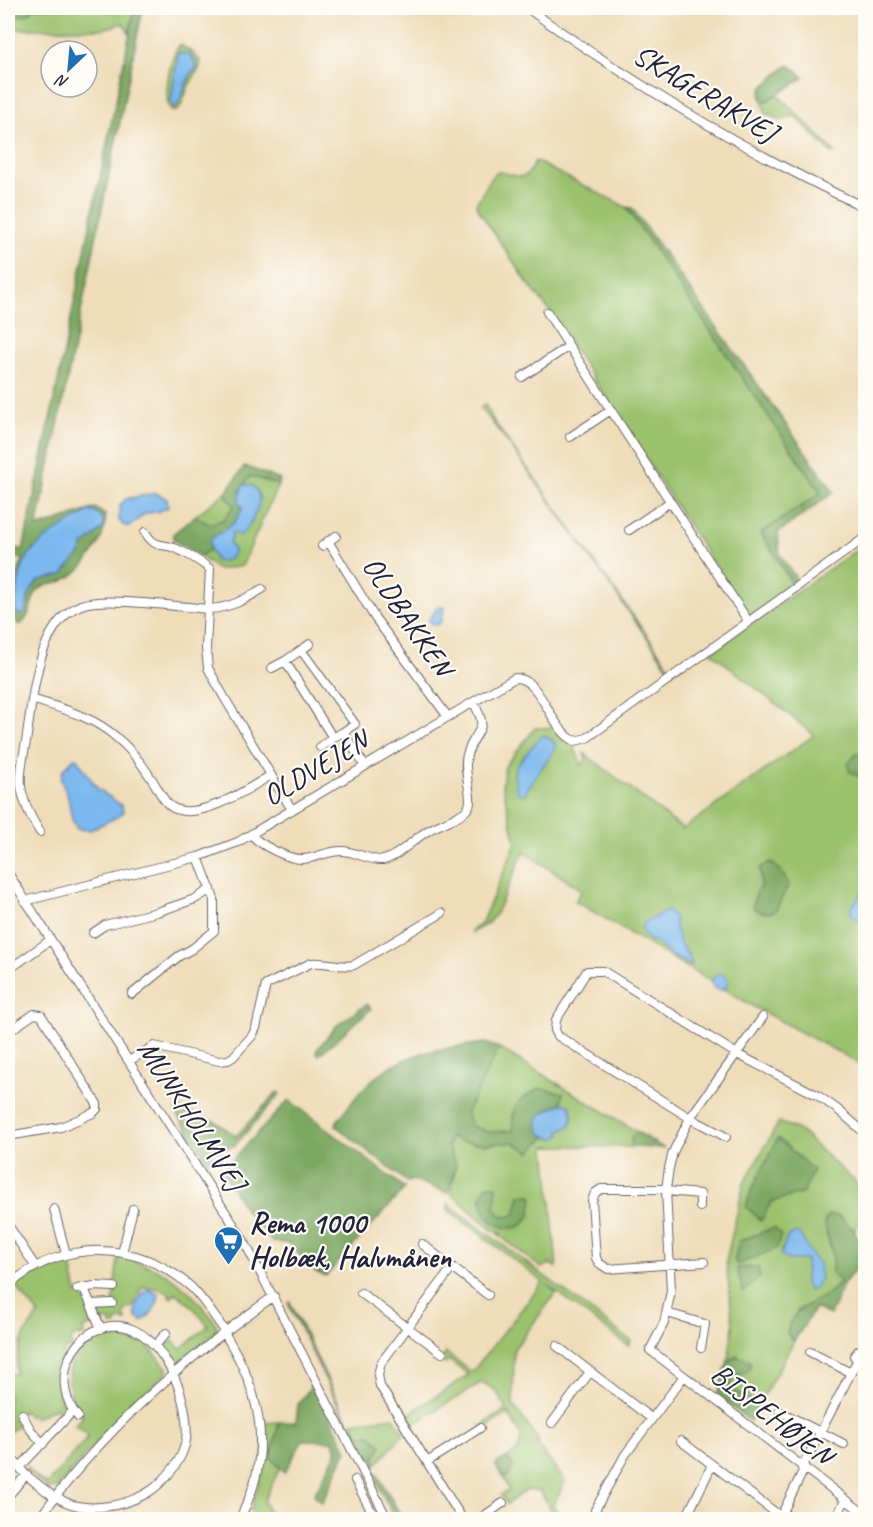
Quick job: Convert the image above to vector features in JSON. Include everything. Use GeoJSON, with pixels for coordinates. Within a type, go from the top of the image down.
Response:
{"type":"FeatureCollection","features":[{"type":"Feature","properties":{"kind":"street","name":"SKAGERAKVEJ"},"geometry":{"type":"LineString","coordinates":[[527,8],[627,76],[695,118],[768,159],[866,208]]}},
{"type":"Feature","properties":{"kind":"street"},"geometry":{"type":"LineString","coordinates":[[547,312],[748,621],[866,537]]}},
{"type":"Feature","properties":{"kind":"street"},"geometry":{"type":"LineString","coordinates":[[522,377],[569,346]]}},
{"type":"Feature","properties":{"kind":"street"},"geometry":{"type":"LineString","coordinates":[[570,437],[611,410]]}},
{"type":"Feature","properties":{"kind":"street"},"geometry":{"type":"LineString","coordinates":[[629,530],[670,502]]}},
{"type":"Feature","properties":{"kind":"street"},"geometry":{"type":"LineString","coordinates":[[145,532],[152,542],[159,546],[175,548],[209,568],[207,658],[210,674],[292,810]]}},
{"type":"Feature","properties":{"kind":"street","name":"OLDBAKKEN"},"geometry":{"type":"LineString","coordinates":[[336,536],[325,544],[375,618],[448,717]]}},
{"type":"Feature","properties":{"kind":"street"},"geometry":{"type":"LineString","coordinates":[[40,832],[25,800],[21,781],[37,670],[50,637],[63,616],[76,607],[99,602],[209,609],[235,605],[261,589]]}},
{"type":"Feature","properties":{"kind":"street","name":"OLDVEJEN"},"geometry":{"type":"LineString","coordinates":[[25,901],[221,849],[252,834],[512,680],[528,681],[535,688],[554,721],[567,737],[578,741],[591,736],[748,621]]}},
{"type":"Feature","properties":{"kind":"street"},"geometry":{"type":"LineString","coordinates":[[272,668],[310,644]]}},
{"type":"Feature","properties":{"kind":"street"},"geometry":{"type":"LineString","coordinates":[[301,650],[355,723],[320,747]]}},
{"type":"Feature","properties":{"kind":"street"},"geometry":{"type":"LineString","coordinates":[[285,661],[333,738]]}},
{"type":"Feature","properties":{"kind":"street"},"geometry":{"type":"LineString","coordinates":[[32,699],[80,715],[111,733],[139,761],[167,803],[178,810],[216,805],[271,775]]}},
{"type":"Feature","properties":{"kind":"street"},"geometry":{"type":"LineString","coordinates":[[252,834],[260,844],[301,859],[338,850],[380,860],[393,856],[420,835],[463,813],[470,806],[465,773],[466,760],[482,724],[481,715],[473,702]]}},
{"type":"Feature","properties":{"kind":"street"},"geometry":{"type":"LineString","coordinates":[[344,732],[365,766]]}},
{"type":"Feature","properties":{"kind":"street"},"geometry":{"type":"LineString","coordinates":[[132,994],[178,956],[212,934],[215,924],[214,899],[198,856]]}},
{"type":"Feature","properties":{"kind":"street","name":"MUNKHOLMVEJ"},"geometry":{"type":"LineString","coordinates":[[8,873],[49,941],[230,1217],[274,1296],[388,1520]]}},
{"type":"Feature","properties":{"kind":"street"},"geometry":{"type":"LineString","coordinates":[[93,934],[105,925],[157,912],[195,899],[211,889]]}},
{"type":"Feature","properties":{"kind":"street"},"geometry":{"type":"LineString","coordinates":[[129,1061],[154,1046],[215,1060],[228,1060],[248,1042],[254,1032],[263,990],[268,982],[311,963],[354,965],[442,912]]}},
{"type":"Feature","properties":{"kind":"street"},"geometry":{"type":"LineString","coordinates":[[8,970],[49,941]]}},
{"type":"Feature","properties":{"kind":"street"},"geometry":{"type":"LineString","coordinates":[[726,1137],[690,1118],[558,1036],[555,1030],[556,1020],[585,974],[593,970],[603,971],[737,1054],[817,1095],[866,1134]]}},
{"type":"Feature","properties":{"kind":"street"},"geometry":{"type":"LineString","coordinates":[[8,1032],[32,1015],[41,1015],[98,1104],[93,1113],[61,1127],[8,1136]]}},
{"type":"Feature","properties":{"kind":"street"},"geometry":{"type":"LineString","coordinates":[[701,1348],[705,1324],[667,1313],[671,1291],[666,1190],[669,1168],[673,1152],[690,1118],[763,1017]]}},
{"type":"Feature","properties":{"kind":"street"},"geometry":{"type":"LineString","coordinates":[[700,1207],[700,1194],[666,1190],[601,1190],[595,1193],[592,1200],[596,1258],[603,1266],[609,1269],[704,1262]]}},
{"type":"Feature","properties":{"kind":"street"},"geometry":{"type":"LineString","coordinates":[[54,1209],[66,1254]]}},
{"type":"Feature","properties":{"kind":"street"},"geometry":{"type":"LineString","coordinates":[[122,1253],[133,1209]]}},
{"type":"Feature","properties":{"kind":"street"},"geometry":{"type":"LineString","coordinates":[[8,1225],[35,1266]]}},
{"type":"Feature","properties":{"kind":"street"},"geometry":{"type":"LineString","coordinates":[[422,1244],[488,1295]]}},
{"type":"Feature","properties":{"kind":"street"},"geometry":{"type":"LineString","coordinates":[[8,1285],[35,1266],[66,1254],[95,1250],[122,1253],[155,1264],[181,1280],[201,1298],[224,1331],[247,1372],[257,1402],[260,1423],[255,1479],[239,1520]]}},
{"type":"Feature","properties":{"kind":"street"},"geometry":{"type":"LineString","coordinates":[[452,1268],[380,1364],[378,1380],[463,1520]]}},
{"type":"Feature","properties":{"kind":"street"},"geometry":{"type":"LineString","coordinates":[[101,1329],[91,1304],[80,1288],[114,1287]]}},
{"type":"Feature","properties":{"kind":"street"},"geometry":{"type":"LineString","coordinates":[[362,1293],[442,1353]]}},
{"type":"Feature","properties":{"kind":"street"},"geometry":{"type":"LineString","coordinates":[[38,1520],[91,1454],[128,1414],[172,1373],[224,1331],[274,1296]]}},
{"type":"Feature","properties":{"kind":"street"},"geometry":{"type":"LineString","coordinates":[[91,1304],[112,1303]]}},
{"type":"Feature","properties":{"kind":"street","name":"BISPEHØJEN"},"geometry":{"type":"LineString","coordinates":[[667,1313],[650,1350],[866,1515]]}},
{"type":"Feature","properties":{"kind":"street"},"geometry":{"type":"LineString","coordinates":[[8,1454],[20,1468],[26,1475],[55,1497],[79,1506],[110,1506],[143,1495],[164,1479],[176,1465],[185,1441],[187,1427],[180,1391],[172,1373],[154,1346],[137,1332],[113,1327],[101,1329],[81,1340],[74,1348],[66,1368],[65,1390],[75,1414],[20,1468]]}},
{"type":"Feature","properties":{"kind":"street"},"geometry":{"type":"LineString","coordinates":[[154,1346],[166,1333]]}},
{"type":"Feature","properties":{"kind":"street"},"geometry":{"type":"LineString","coordinates":[[557,1346],[652,1419]]}},
{"type":"Feature","properties":{"kind":"street"},"geometry":{"type":"LineString","coordinates":[[681,1441],[779,1518],[851,1373],[861,1360],[855,1358],[855,1352],[865,1349]]}},
{"type":"Feature","properties":{"kind":"street"},"geometry":{"type":"LineString","coordinates":[[810,1352],[851,1373]]}},
{"type":"Feature","properties":{"kind":"street"},"geometry":{"type":"LineString","coordinates":[[552,1423],[590,1372]]}},
{"type":"Feature","properties":{"kind":"street"},"geometry":{"type":"LineString","coordinates":[[596,1510],[625,1455],[684,1376]]}},
{"type":"Feature","properties":{"kind":"street"},"geometry":{"type":"LineString","coordinates":[[779,1411],[844,1444]]}},
{"type":"Feature","properties":{"kind":"street"},"geometry":{"type":"LineString","coordinates":[[22,1414],[30,1429],[43,1443]]}},
{"type":"Feature","properties":{"kind":"street"},"geometry":{"type":"LineString","coordinates":[[428,1462],[480,1428]]}},
{"type":"Feature","properties":{"kind":"street"},"geometry":{"type":"LineString","coordinates":[[685,1520],[712,1466]]}},
{"type":"Feature","properties":{"kind":"street"},"geometry":{"type":"LineString","coordinates":[[8,1496],[26,1475]]}},
{"type":"Feature","properties":{"kind":"street"},"geometry":{"type":"LineString","coordinates":[[355,1480],[376,1520]]}},
{"type":"Feature","properties":{"kind":"street"},"geometry":{"type":"LineString","coordinates":[[835,1520],[845,1500]]}},
{"type":"Feature","properties":{"kind":"street"},"geometry":{"type":"LineString","coordinates":[[478,1520],[503,1503]]}},
{"type":"Feature","properties":{"kind":"green space"},"geometry":{"type":"Polygon","coordinates":[[[8,8],[135,8],[129,33],[123,23],[103,29],[8,29],[8,8]]]}},
{"type":"Feature","properties":{"kind":"green space"},"geometry":{"type":"Polygon","coordinates":[[[8,8],[35,8],[28,14],[8,19],[8,8]]]}},
{"type":"Feature","properties":{"kind":"green space"},"geometry":{"type":"Polygon","coordinates":[[[135,8],[143,8],[37,528],[95,508],[105,515],[105,524],[99,543],[87,561],[65,580],[39,590],[26,619],[19,625],[11,610],[11,602],[14,584],[23,559],[8,555],[8,546],[23,550],[135,8]]]}},
{"type":"Feature","properties":{"kind":"green space"},"geometry":{"type":"Polygon","coordinates":[[[180,45],[192,52],[200,61],[200,67],[189,85],[181,106],[177,111],[172,111],[167,98],[168,78],[173,58],[180,45]]]}},
{"type":"Feature","properties":{"kind":"green space"},"geometry":{"type":"Polygon","coordinates":[[[788,65],[804,78],[763,103],[760,94],[763,87],[788,65]]]}},
{"type":"Feature","properties":{"kind":"green space"},"geometry":{"type":"Polygon","coordinates":[[[777,94],[835,152],[832,154],[795,116],[780,120],[766,114],[763,103],[777,94]]]}},
{"type":"Feature","properties":{"kind":"green space"},"geometry":{"type":"Polygon","coordinates":[[[535,161],[626,207],[821,493],[761,533],[793,585],[753,614],[743,609],[548,309],[477,208],[476,204],[493,175],[499,172],[524,176],[532,169],[535,161]]]}},
{"type":"Feature","properties":{"kind":"green space"},"geometry":{"type":"Polygon","coordinates":[[[626,207],[632,208],[834,492],[778,533],[780,555],[798,581],[793,585],[761,533],[821,493],[626,207]]]}},
{"type":"Feature","properties":{"kind":"green space"},"geometry":{"type":"Polygon","coordinates":[[[485,404],[495,423],[672,670],[703,647],[704,650],[672,673],[518,456],[481,408],[485,404]]]}},
{"type":"Feature","properties":{"kind":"green space"},"geometry":{"type":"Polygon","coordinates":[[[245,466],[280,480],[278,485],[250,476],[240,491],[241,510],[237,520],[210,540],[210,549],[200,556],[174,540],[173,534],[195,516],[208,524],[223,520],[234,506],[225,493],[245,466]]]}},
{"type":"Feature","properties":{"kind":"green space"},"geometry":{"type":"Polygon","coordinates":[[[250,476],[278,485],[242,566],[218,570],[200,556],[210,549],[216,561],[229,543],[232,533],[251,523],[260,499],[257,490],[251,485],[243,485],[250,476]]]}},
{"type":"Feature","properties":{"kind":"green space"},"geometry":{"type":"Polygon","coordinates":[[[225,493],[234,506],[223,521],[208,524],[195,516],[225,493]]]}},
{"type":"Feature","properties":{"kind":"green space"},"geometry":{"type":"Polygon","coordinates":[[[865,544],[865,1070],[857,1062],[756,1008],[575,901],[582,890],[524,852],[495,915],[488,923],[472,933],[471,931],[481,924],[516,843],[502,784],[505,766],[535,728],[555,727],[563,739],[573,745],[582,765],[586,760],[584,753],[683,829],[814,735],[711,652],[865,544]]]}},
{"type":"Feature","properties":{"kind":"green space"},"geometry":{"type":"Polygon","coordinates":[[[856,754],[865,754],[865,780],[849,771],[848,764],[856,754]]]}},
{"type":"Feature","properties":{"kind":"green space"},"geometry":{"type":"Polygon","coordinates":[[[770,862],[780,870],[789,884],[775,911],[758,911],[753,907],[761,883],[760,868],[770,862]]]}},
{"type":"Feature","properties":{"kind":"green space"},"geometry":{"type":"Polygon","coordinates":[[[367,1004],[371,1009],[319,1055],[316,1051],[336,1026],[367,1004]]]}},
{"type":"Feature","properties":{"kind":"green space"},"geometry":{"type":"Polygon","coordinates":[[[485,1043],[499,1048],[466,1113],[472,1126],[488,1132],[513,1131],[515,1109],[525,1097],[540,1088],[563,1093],[561,1104],[545,1110],[541,1134],[546,1137],[530,1152],[514,1142],[487,1144],[464,1142],[450,1137],[448,1147],[456,1165],[448,1193],[413,1180],[407,1182],[336,1126],[337,1121],[366,1085],[397,1063],[425,1053],[485,1043]]]}},
{"type":"Feature","properties":{"kind":"green space"},"geometry":{"type":"Polygon","coordinates":[[[499,1048],[639,1133],[631,1137],[632,1147],[546,1146],[557,1268],[550,1264],[541,1268],[498,1234],[502,1234],[491,1229],[451,1193],[456,1165],[448,1147],[450,1137],[482,1143],[514,1142],[518,1146],[561,1135],[559,1130],[569,1126],[573,1117],[570,1105],[561,1104],[563,1093],[513,1114],[513,1131],[488,1132],[471,1126],[465,1113],[499,1048]]]}},
{"type":"Feature","properties":{"kind":"green space"},"geometry":{"type":"Polygon","coordinates":[[[277,1092],[280,1094],[235,1145],[212,1152],[208,1163],[176,1112],[178,1108],[215,1121],[236,1136],[277,1092]]]}},
{"type":"Feature","properties":{"kind":"green space"},"geometry":{"type":"Polygon","coordinates":[[[289,1100],[405,1188],[326,1276],[317,1273],[288,1243],[272,1242],[245,1210],[222,1171],[289,1100]]]}},
{"type":"Feature","properties":{"kind":"green space"},"geometry":{"type":"Polygon","coordinates":[[[779,1122],[800,1131],[865,1191],[865,1217],[855,1232],[839,1216],[826,1234],[840,1281],[827,1296],[798,1310],[789,1337],[794,1341],[759,1404],[730,1388],[731,1381],[750,1369],[738,1358],[738,1355],[728,1361],[733,1326],[726,1261],[744,1183],[779,1122]],[[764,1168],[752,1189],[771,1201],[803,1193],[764,1168]],[[774,1228],[739,1241],[735,1260],[774,1228]]]}},
{"type":"Feature","properties":{"kind":"green space"},"geometry":{"type":"Polygon","coordinates":[[[639,1133],[663,1148],[632,1147],[631,1137],[639,1133]]]}},
{"type":"Feature","properties":{"kind":"green space"},"geometry":{"type":"Polygon","coordinates":[[[778,1138],[813,1170],[803,1193],[771,1202],[761,1221],[746,1206],[752,1189],[778,1138]]]}},
{"type":"Feature","properties":{"kind":"green space"},"geometry":{"type":"Polygon","coordinates":[[[487,1185],[497,1187],[495,1208],[499,1214],[507,1217],[515,1215],[520,1195],[531,1195],[533,1198],[529,1217],[521,1225],[512,1228],[502,1227],[493,1222],[486,1215],[482,1206],[482,1196],[487,1185]]]}},
{"type":"Feature","properties":{"kind":"green space"},"geometry":{"type":"Polygon","coordinates":[[[448,1204],[631,1341],[628,1346],[546,1284],[556,1293],[514,1349],[513,1405],[539,1441],[537,1444],[565,1481],[553,1506],[564,1519],[556,1519],[540,1491],[526,1490],[507,1504],[501,1495],[509,1490],[503,1477],[508,1476],[511,1462],[506,1458],[517,1452],[522,1437],[508,1413],[484,1429],[481,1426],[507,1409],[495,1390],[482,1382],[409,1427],[405,1421],[412,1416],[410,1413],[469,1375],[448,1360],[445,1364],[440,1361],[446,1353],[472,1372],[543,1282],[448,1210],[448,1204]]]}},
{"type":"Feature","properties":{"kind":"green space"},"geometry":{"type":"Polygon","coordinates":[[[828,1215],[839,1216],[852,1228],[865,1247],[865,1258],[844,1283],[830,1315],[815,1308],[794,1341],[787,1333],[790,1322],[796,1314],[802,1308],[826,1295],[840,1281],[832,1274],[832,1249],[824,1223],[828,1215]]]}},
{"type":"Feature","properties":{"kind":"green space"},"geometry":{"type":"Polygon","coordinates":[[[774,1228],[781,1235],[777,1248],[736,1264],[739,1241],[774,1228]]]}},
{"type":"Feature","properties":{"kind":"green space"},"geometry":{"type":"Polygon","coordinates":[[[118,1256],[150,1266],[186,1289],[217,1325],[214,1335],[181,1362],[172,1364],[158,1346],[162,1349],[172,1340],[180,1349],[208,1326],[193,1307],[176,1293],[171,1298],[170,1293],[156,1288],[142,1287],[133,1307],[127,1309],[124,1314],[126,1321],[117,1320],[116,1325],[111,1325],[111,1320],[103,1321],[104,1326],[95,1306],[98,1306],[98,1311],[112,1311],[118,1256]]]}},
{"type":"Feature","properties":{"kind":"green space"},"geometry":{"type":"Polygon","coordinates":[[[69,1257],[77,1293],[82,1292],[97,1326],[95,1328],[93,1324],[82,1330],[85,1334],[81,1337],[77,1334],[69,1343],[73,1346],[71,1350],[66,1347],[60,1364],[64,1365],[64,1369],[58,1369],[58,1386],[62,1386],[63,1389],[58,1391],[62,1403],[66,1401],[68,1405],[64,1407],[66,1411],[70,1410],[64,1417],[56,1408],[34,1418],[32,1414],[28,1416],[25,1411],[19,1414],[20,1418],[17,1420],[19,1425],[8,1433],[8,1374],[16,1374],[17,1357],[22,1342],[39,1315],[14,1284],[43,1265],[69,1257]]]}},
{"type":"Feature","properties":{"kind":"green space"},"geometry":{"type":"Polygon","coordinates":[[[758,1267],[760,1277],[743,1292],[737,1268],[758,1267]]]}},
{"type":"Feature","properties":{"kind":"green space"},"geometry":{"type":"Polygon","coordinates":[[[290,1302],[348,1422],[359,1435],[370,1435],[382,1445],[374,1459],[377,1464],[374,1469],[403,1519],[396,1519],[387,1503],[288,1304],[290,1302]]]}},
{"type":"Feature","properties":{"kind":"green space"},"geometry":{"type":"Polygon","coordinates":[[[108,1332],[109,1336],[121,1336],[137,1343],[139,1339],[144,1341],[167,1368],[167,1372],[95,1444],[57,1488],[49,1489],[25,1470],[27,1465],[28,1470],[44,1483],[48,1483],[89,1436],[75,1425],[83,1417],[72,1399],[70,1369],[78,1350],[85,1342],[89,1346],[99,1339],[97,1335],[108,1332]]]}},
{"type":"Feature","properties":{"kind":"green space"},"geometry":{"type":"Polygon","coordinates":[[[738,1355],[739,1358],[749,1360],[751,1364],[746,1372],[731,1381],[730,1388],[759,1404],[750,1421],[717,1395],[728,1361],[738,1355]]]}},
{"type":"Feature","properties":{"kind":"green space"},"geometry":{"type":"Polygon","coordinates":[[[313,1384],[347,1450],[322,1503],[314,1495],[337,1451],[333,1441],[303,1440],[285,1472],[271,1458],[279,1422],[296,1422],[298,1404],[313,1384]]]}},
{"type":"Feature","properties":{"kind":"green space"},"geometry":{"type":"Polygon","coordinates":[[[394,1417],[404,1434],[377,1464],[352,1422],[394,1417]]]}},
{"type":"Feature","properties":{"kind":"green space"},"geometry":{"type":"Polygon","coordinates":[[[279,1422],[271,1458],[280,1468],[264,1501],[269,1512],[279,1519],[263,1519],[250,1511],[262,1468],[265,1423],[279,1422]]]}},
{"type":"Feature","properties":{"kind":"green space"},"geometry":{"type":"Polygon","coordinates":[[[506,1458],[513,1467],[508,1476],[503,1477],[495,1465],[506,1458]]]}},
{"type":"Feature","properties":{"kind":"water"},"geometry":{"type":"Polygon","coordinates":[[[178,53],[189,54],[196,66],[176,108],[173,107],[171,100],[178,53]]]}},
{"type":"Feature","properties":{"kind":"water"},"geometry":{"type":"Polygon","coordinates":[[[243,485],[251,485],[256,490],[259,497],[258,506],[243,533],[239,536],[232,533],[229,543],[234,550],[230,558],[226,561],[216,561],[210,549],[210,540],[234,523],[243,508],[238,501],[243,485]]]}},
{"type":"Feature","properties":{"kind":"water"},"geometry":{"type":"Polygon","coordinates":[[[156,493],[167,499],[168,507],[157,512],[146,513],[129,527],[123,525],[119,520],[120,505],[126,499],[156,493]]]}},
{"type":"Feature","properties":{"kind":"water"},"geometry":{"type":"Polygon","coordinates":[[[89,511],[104,519],[103,529],[83,546],[80,554],[62,575],[38,581],[29,594],[25,613],[20,616],[15,612],[16,598],[21,572],[27,557],[58,530],[89,511]]]}},
{"type":"Feature","properties":{"kind":"water"},"geometry":{"type":"Polygon","coordinates":[[[439,606],[444,608],[441,622],[437,625],[431,624],[429,619],[439,606]]]}},
{"type":"Feature","properties":{"kind":"water"},"geometry":{"type":"Polygon","coordinates":[[[544,735],[555,743],[555,749],[524,794],[520,794],[517,792],[514,773],[516,766],[544,735]]]}},
{"type":"Feature","properties":{"kind":"water"},"geometry":{"type":"Polygon","coordinates":[[[74,758],[97,788],[122,806],[121,815],[90,830],[77,829],[61,780],[63,770],[74,758]]]}},
{"type":"Feature","properties":{"kind":"water"},"geometry":{"type":"Polygon","coordinates":[[[865,889],[865,923],[852,915],[850,909],[865,889]]]}},
{"type":"Feature","properties":{"kind":"water"},"geometry":{"type":"Polygon","coordinates":[[[667,911],[674,916],[679,939],[692,966],[672,956],[657,943],[646,938],[641,928],[646,921],[667,911]]]}},
{"type":"Feature","properties":{"kind":"water"},"geometry":{"type":"Polygon","coordinates":[[[720,974],[726,976],[728,982],[726,988],[720,990],[714,988],[712,982],[714,976],[720,974]]]}},
{"type":"Feature","properties":{"kind":"water"},"geometry":{"type":"Polygon","coordinates":[[[561,1104],[570,1105],[573,1117],[569,1127],[560,1130],[561,1135],[554,1139],[541,1134],[539,1117],[561,1104]]]}},
{"type":"Feature","properties":{"kind":"water"},"geometry":{"type":"Polygon","coordinates":[[[799,1233],[814,1259],[819,1263],[820,1278],[815,1289],[809,1291],[805,1284],[806,1260],[788,1260],[781,1254],[787,1237],[799,1233]]]}},
{"type":"Feature","properties":{"kind":"water"},"geometry":{"type":"Polygon","coordinates":[[[148,1289],[159,1294],[156,1306],[142,1321],[136,1317],[135,1309],[142,1294],[148,1289]]]}},
{"type":"Feature","properties":{"kind":"place","name":"Rema 1000 Holbæk, Halvmånen"},"geometry":{"type":"Point","coordinates":[228,1266]}}]}
